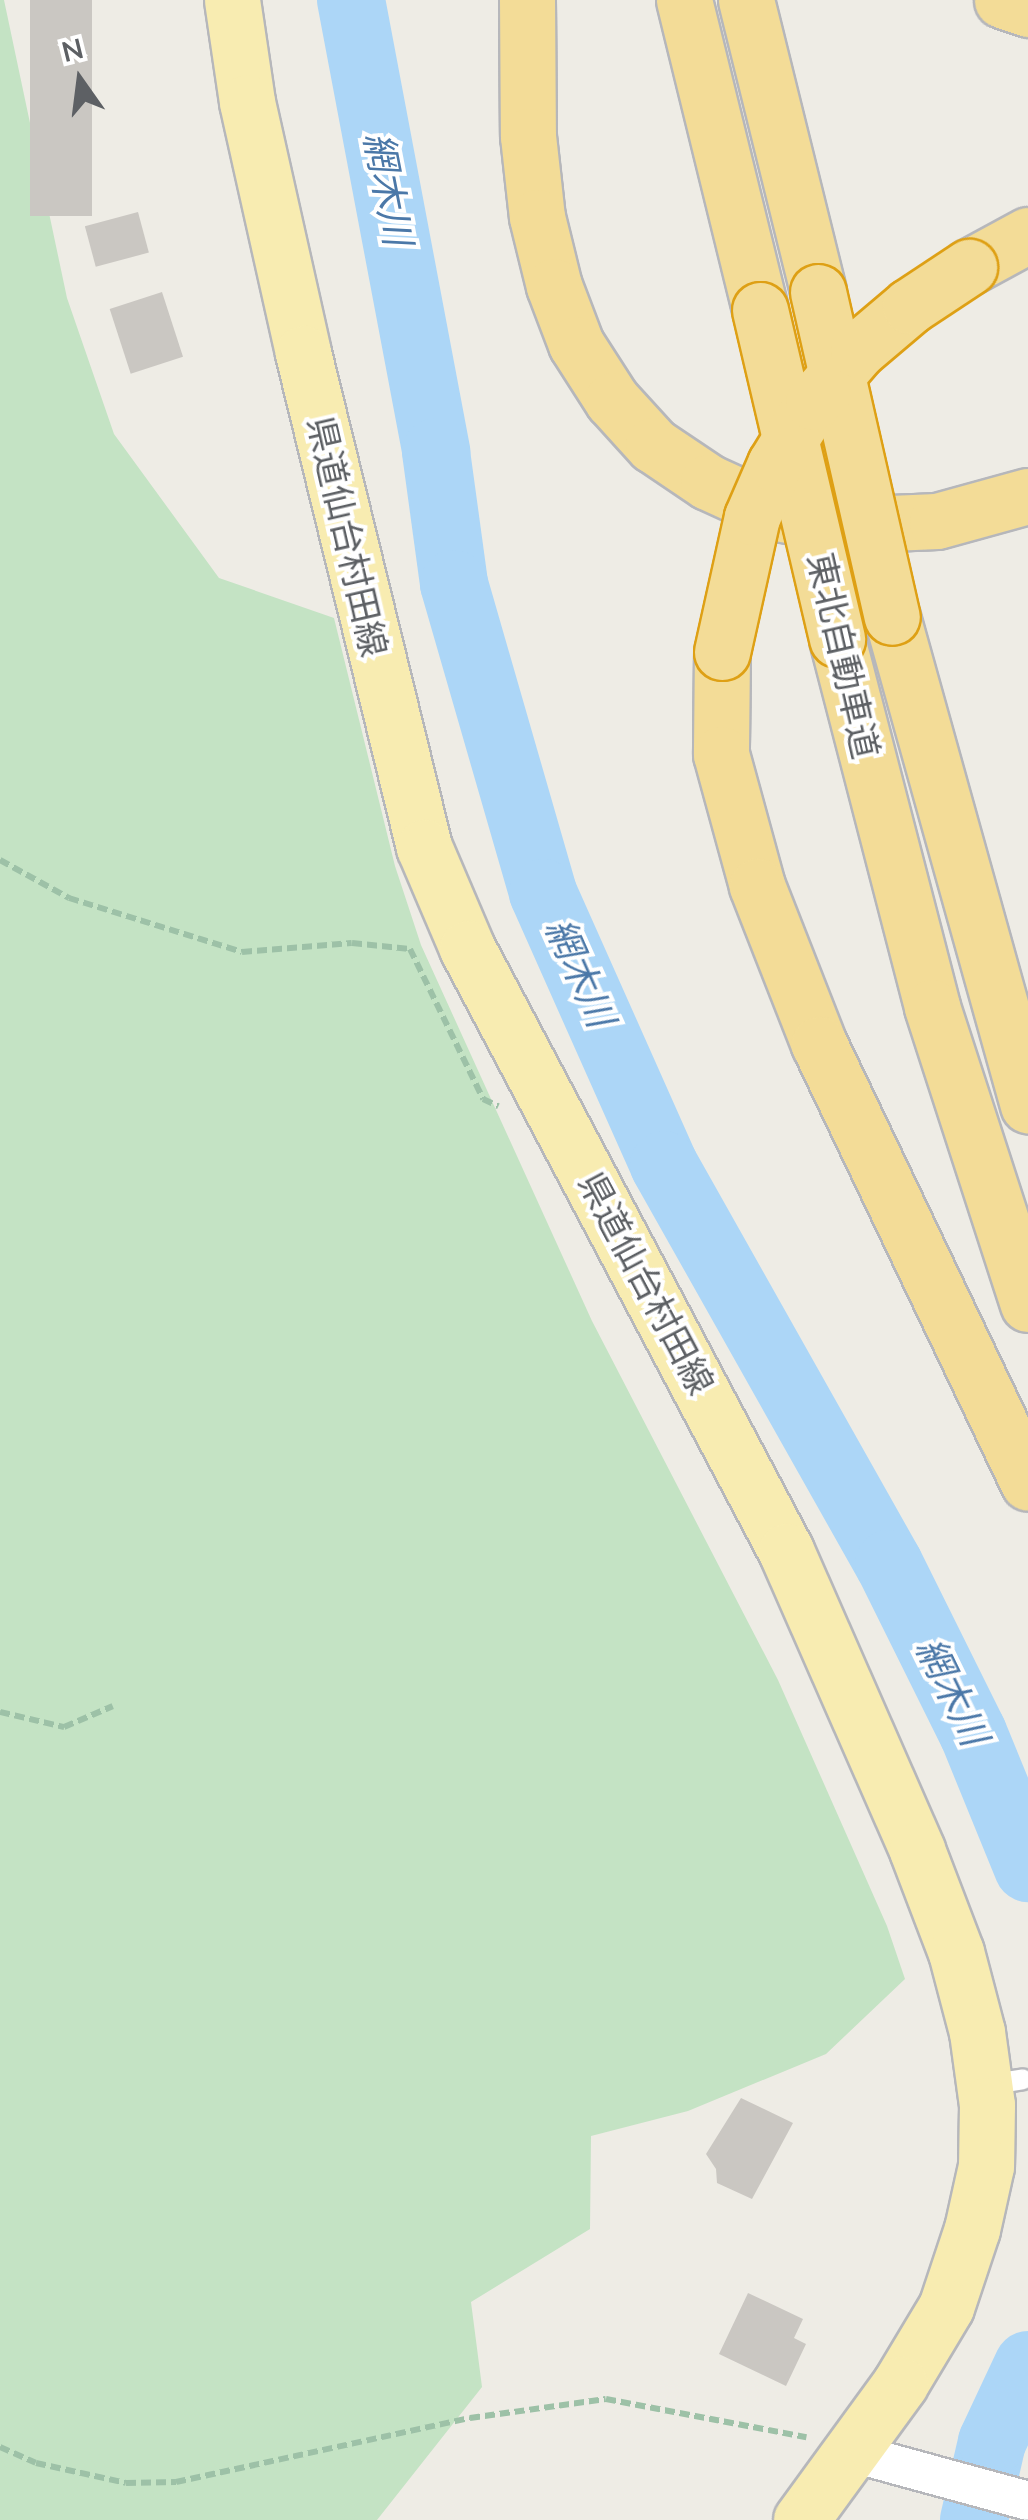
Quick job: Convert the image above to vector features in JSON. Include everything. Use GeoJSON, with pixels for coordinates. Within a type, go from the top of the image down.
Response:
{"type":"FeatureCollection","features":[{"type":"Feature","properties":{"kind":"highway"},"geometry":{"type":"LineString","coordinates":[[527,0],[528,136],[537,217],[554,286],[585,358],[612,400],[653,445],[708,482],[776,513],[844,525],[937,521],[1028,496]]}},
{"type":"Feature","properties":{"kind":"highway","name":"東北自動車道"},"geometry":{"type":"LineString","coordinates":[[684,0],[837,639],[932,1007],[1028,1304]]}},
{"type":"Feature","properties":{"kind":"highway","name":"東北自動車道"},"geometry":{"type":"LineString","coordinates":[[746,0],[892,617],[1028,1106]]}},
{"type":"Feature","properties":{"kind":"highway"},"geometry":{"type":"LineString","coordinates":[[1002,0],[1028,9]]}},
{"type":"Feature","properties":{"kind":"highway"},"geometry":{"type":"LineString","coordinates":[[1028,235],[910,306],[858,350],[813,402],[775,464],[752,517],[722,652],[721,754],[756,886],[819,1044],[1028,1483]]}},
{"type":"Feature","properties":{"kind":"main road","name":"県道仙台村田線"},"geometry":{"type":"LineString","coordinates":[[232,0],[248,102],[303,353],[424,847],[484,981],[786,1551],[868,1734],[956,1952],[977,2032],[1004,2082],[972,2229],[946,2307],[853,2453],[802,2520]]}},
{"type":"Feature","properties":{"kind":"street"},"geometry":{"type":"LineString","coordinates":[[853,2453],[1028,2501]]}},
{"type":"Feature","properties":{"kind":"path"},"geometry":{"type":"LineString","coordinates":[[0,860],[69,898],[242,952],[352,944],[410,949]]}},
{"type":"Feature","properties":{"kind":"path"},"geometry":{"type":"LineString","coordinates":[[0,1712],[64,1727],[113,1706]]}},
{"type":"Feature","properties":{"kind":"path"},"geometry":{"type":"LineString","coordinates":[[0,2447],[36,2464],[126,2483],[176,2482],[470,2418],[606,2399],[821,2439],[853,2453]]}},
{"type":"Feature","properties":{"kind":"green space"},"geometry":{"type":"Polygon","coordinates":[[[0,0],[4,0],[67,298],[114,434],[219,578],[334,618],[395,866],[421,945],[592,1321],[778,1680],[887,1926],[905,1979],[826,2054],[688,2111],[591,2136],[590,2229],[471,2302],[482,2387],[377,2520],[0,2520],[0,0]]]}},
{"type":"Feature","properties":{"kind":"building"},"geometry":{"type":"Polygon","coordinates":[[[30,0],[92,0],[92,216],[30,216],[30,0]]]}},
{"type":"Feature","properties":{"kind":"building"},"geometry":{"type":"Polygon","coordinates":[[[138,212],[149,253],[96,267],[85,226],[138,212]]]}},
{"type":"Feature","properties":{"kind":"building"},"geometry":{"type":"Polygon","coordinates":[[[162,292],[183,357],[131,374],[110,309],[162,292]]]}},
{"type":"Feature","properties":{"kind":"building"},"geometry":{"type":"Polygon","coordinates":[[[741,2098],[793,2123],[752,2199],[717,2183],[716,2169],[706,2154],[741,2098]]]}},
{"type":"Feature","properties":{"kind":"building"},"geometry":{"type":"Polygon","coordinates":[[[748,2293],[803,2319],[794,2338],[806,2344],[786,2386],[719,2354],[748,2293]]]}},
{"type":"Feature","properties":{"kind":"waterway","name":"網木川"},"geometry":{"type":"LineString","coordinates":[[351,0],[436,452],[454,584],[543,893],[664,1165],[889,1564],[973,1733],[1028,1868]]}},
{"type":"Feature","properties":{"kind":"waterway","name":"網木川"},"geometry":{"type":"LineString","coordinates":[[974,2520],[992,2442],[1028,2365]]}}]}
